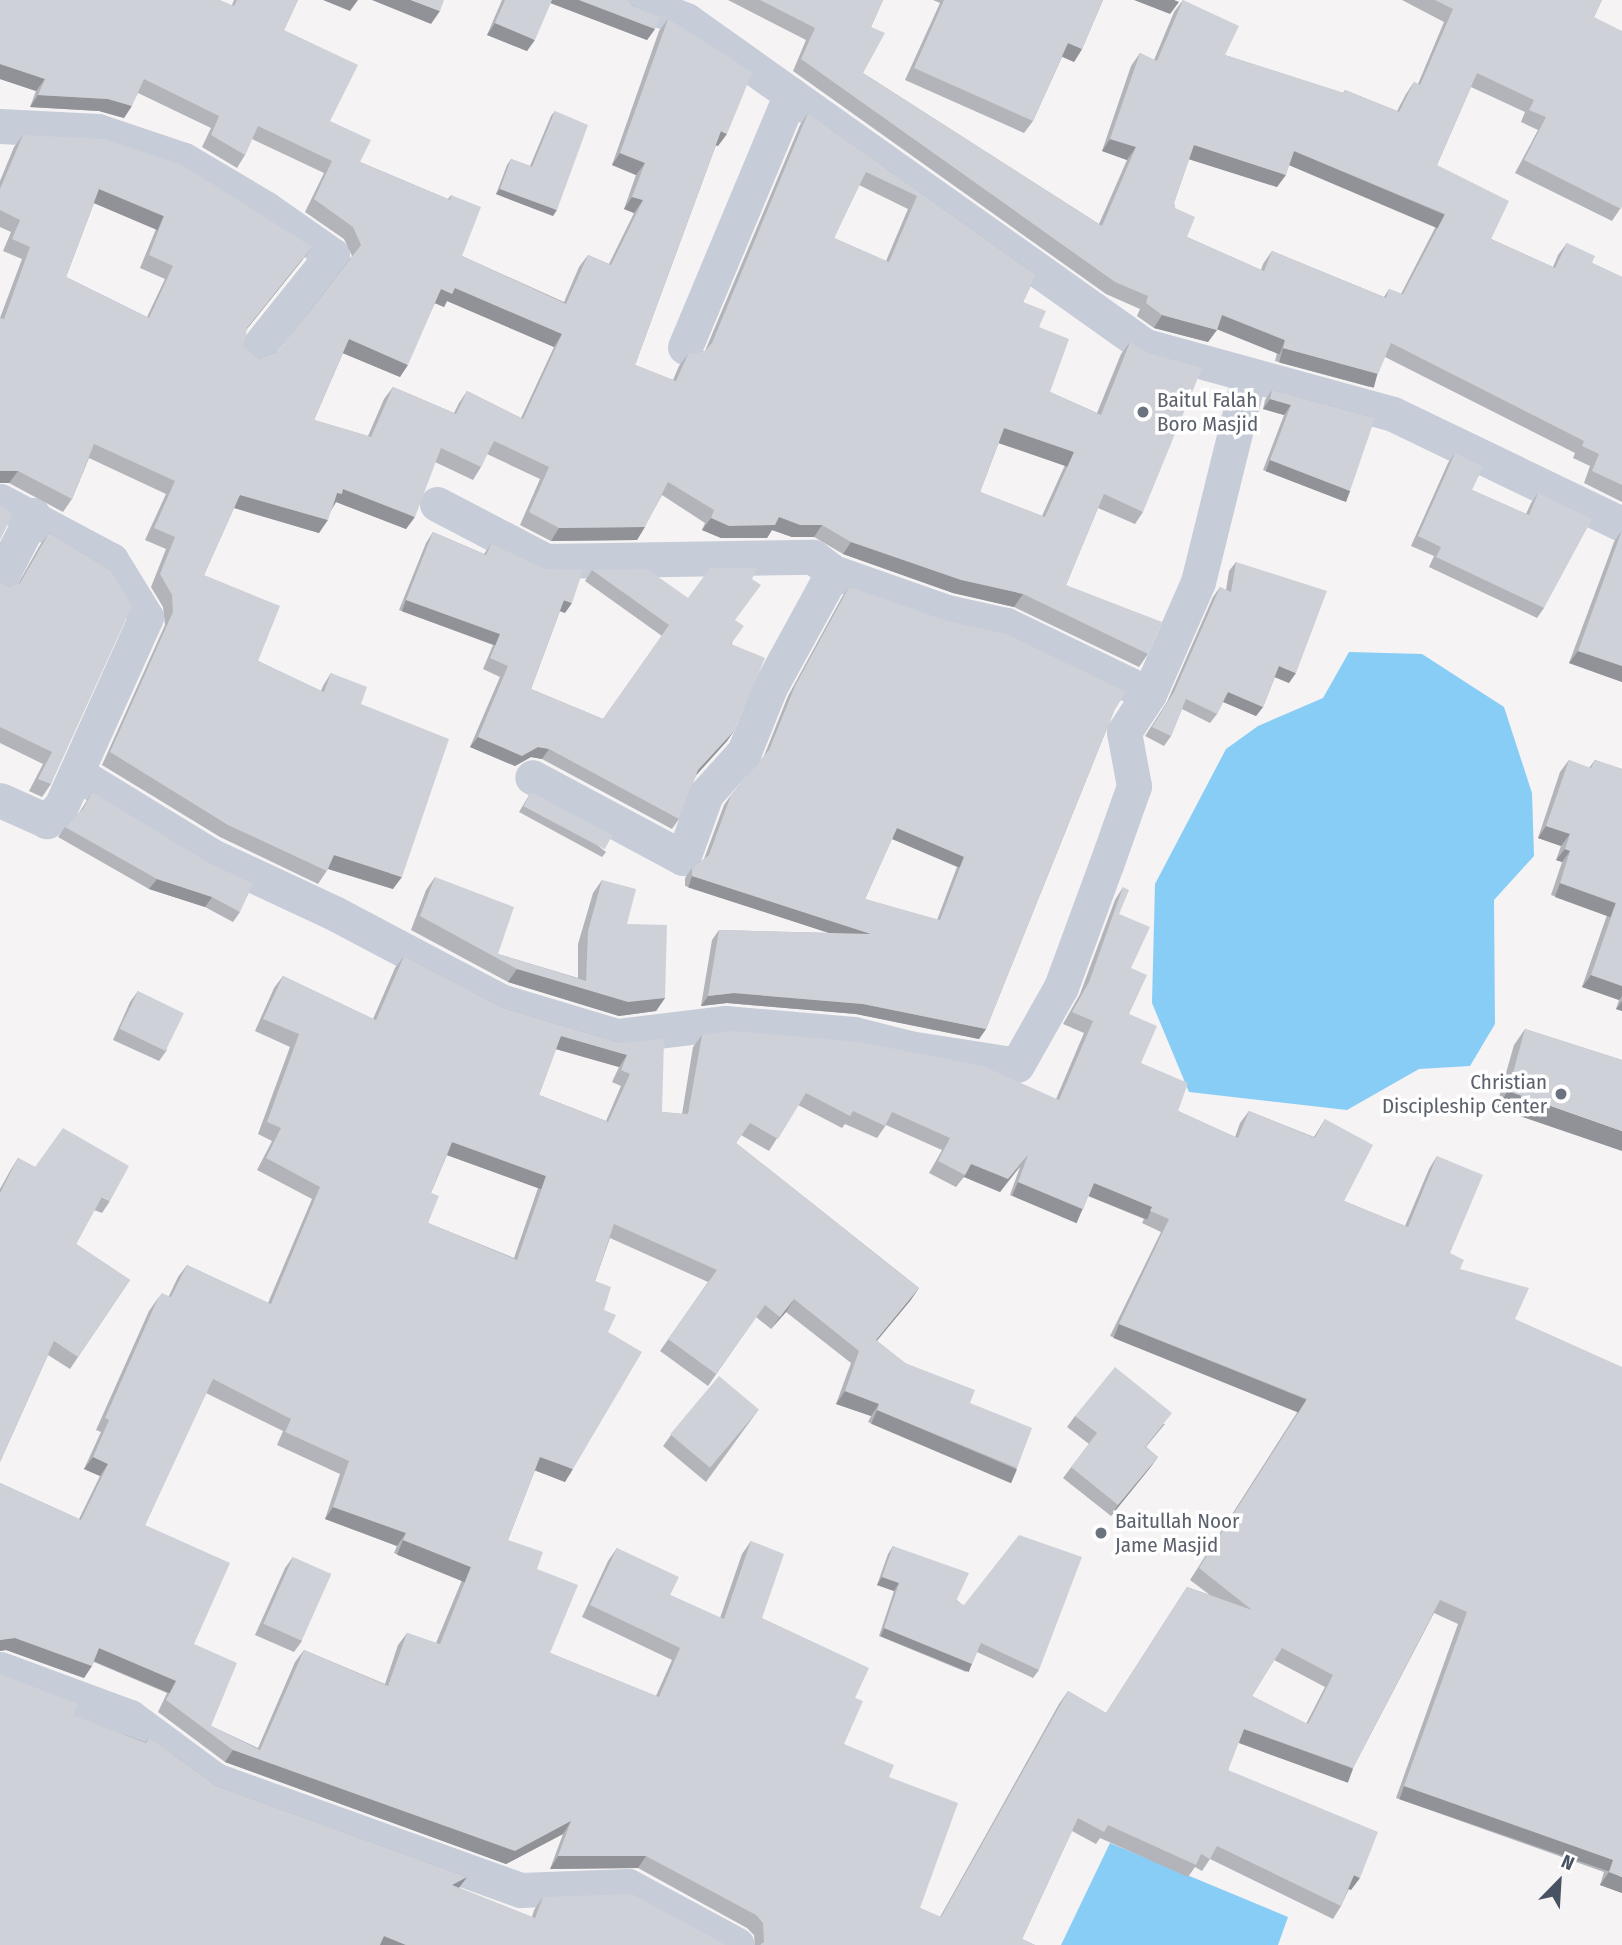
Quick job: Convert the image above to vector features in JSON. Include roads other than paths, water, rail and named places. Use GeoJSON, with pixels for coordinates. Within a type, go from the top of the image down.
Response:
{"type":"FeatureCollection","features":[{"type":"Feature","properties":{"kind":"street"},"geometry":{"type":"LineString","coordinates":[[642,1],[686,20],[1145,346],[1393,414],[1622,524]]}},
{"type":"Feature","properties":{"kind":"street"},"geometry":{"type":"LineString","coordinates":[[685,347],[791,94]]}},
{"type":"Feature","properties":{"kind":"street"},"geometry":{"type":"LineString","coordinates":[[0,126],[98,131],[184,160],[265,208],[332,255],[254,352]]}},
{"type":"Feature","properties":{"kind":"street"},"geometry":{"type":"LineString","coordinates":[[78,774],[210,855],[336,914],[500,1001],[617,1036],[725,1023],[854,1034],[909,1048],[1017,1065],[1061,987],[1134,786],[1124,732],[1149,694],[1198,582],[1249,376]]}},
{"type":"Feature","properties":{"kind":"street"},"geometry":{"type":"LineString","coordinates":[[0,501],[33,515],[111,560],[146,617],[78,774],[47,821],[0,800]]}},
{"type":"Feature","properties":{"kind":"street"},"geometry":{"type":"LineString","coordinates":[[437,504],[546,561],[813,557],[833,572],[947,612],[1006,625],[1149,694]]}},
{"type":"Feature","properties":{"kind":"street"},"geometry":{"type":"LineString","coordinates":[[0,579],[33,515]]}},
{"type":"Feature","properties":{"kind":"street"},"geometry":{"type":"LineString","coordinates":[[532,777],[683,858],[706,794],[744,752],[770,687],[833,572]]}},
{"type":"Feature","properties":{"kind":"street"},"geometry":{"type":"LineString","coordinates":[[0,1669],[130,1717],[215,1780],[520,1890],[628,1886],[737,1945]]}},
{"type":"Feature","properties":{"kind":"water"},"geometry":{"type":"Polygon","coordinates":[[[1349,652],[1422,654],[1504,707],[1532,793],[1534,856],[1494,900],[1495,1024],[1470,1066],[1419,1069],[1347,1110],[1189,1092],[1152,1003],[1155,884],[1226,749],[1258,726],[1323,698],[1349,652]]]}},
{"type":"Feature","properties":{"kind":"water"},"geometry":{"type":"Polygon","coordinates":[[[1110,1843],[1288,1917],[1278,1945],[1061,1945],[1110,1843]]]}},
{"type":"Feature","properties":{"kind":"place","name":"Baitul Falah Boro Masjid"},"geometry":{"type":"Point","coordinates":[1143,412]}},
{"type":"Feature","properties":{"kind":"place","name":"Christian Discipleship Center"},"geometry":{"type":"Point","coordinates":[1561,1094]}},
{"type":"Feature","properties":{"kind":"place","name":"Baitullah Noor Jame Masjid"},"geometry":{"type":"Point","coordinates":[1101,1533]}}]}
